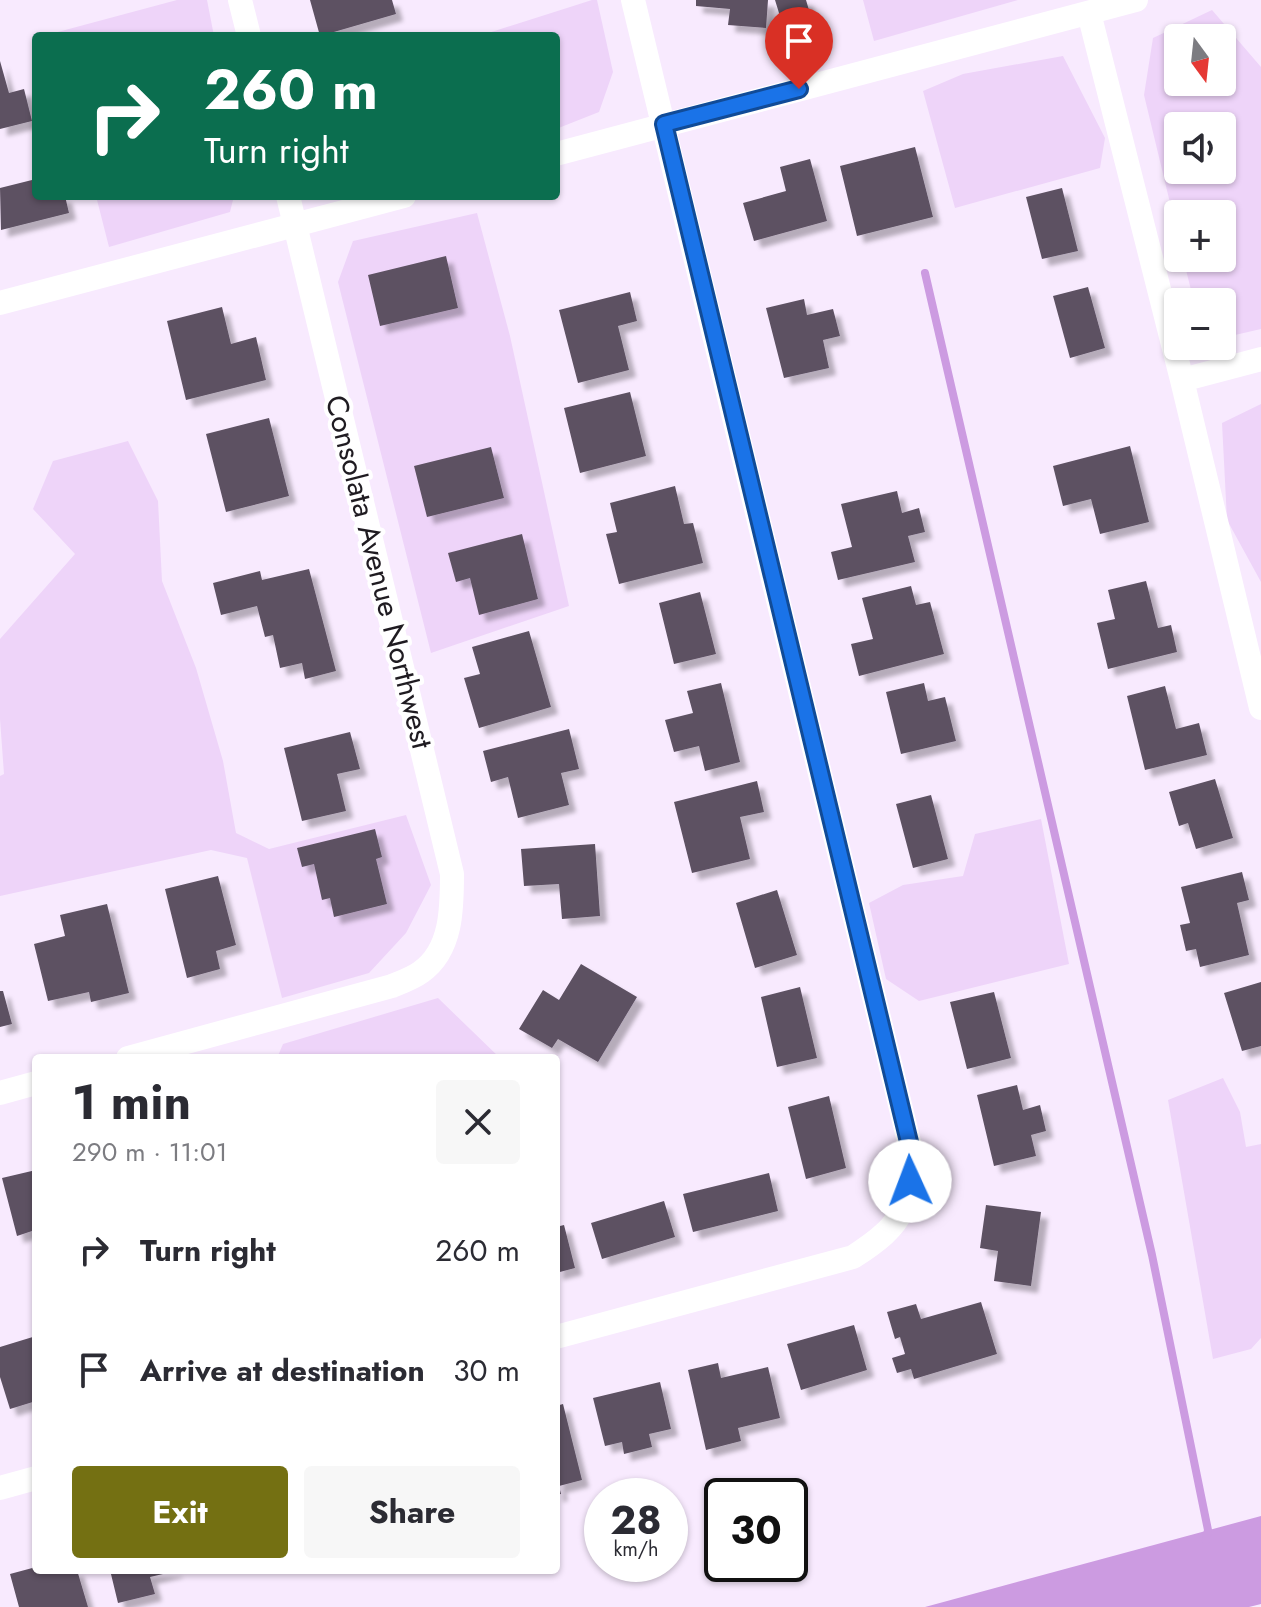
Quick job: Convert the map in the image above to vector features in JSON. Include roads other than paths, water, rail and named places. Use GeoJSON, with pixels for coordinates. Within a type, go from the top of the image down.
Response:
{"type":"FeatureCollection","features":[{"type":"Feature","properties":{"kind":"street"},"geometry":{"type":"LineString","coordinates":[[240,0],[248,32]]}},
{"type":"Feature","properties":{"kind":"street"},"geometry":{"type":"LineString","coordinates":[[560,1336],[853,1257],[882,1238],[903,1212],[910,1181],[910,1146],[633,0]]}},
{"type":"Feature","properties":{"kind":"street"},"geometry":{"type":"LineString","coordinates":[[560,153],[1136,0]]}},
{"type":"Feature","properties":{"kind":"street"},"geometry":{"type":"LineString","coordinates":[[1089,13],[1261,708]]}},
{"type":"Feature","properties":{"kind":"street","name":"Consolata Avenue Northwest"},"geometry":{"type":"LineString","coordinates":[[143,1054],[392,986],[422,972],[441,948],[452,917],[452,874],[289,200]]}},
{"type":"Feature","properties":{"kind":"street"},"geometry":{"type":"LineString","coordinates":[[0,303],[389,200]]}},
{"type":"Feature","properties":{"kind":"street"},"geometry":{"type":"LineString","coordinates":[[1182,380],[1261,359]]}},
{"type":"Feature","properties":{"kind":"street"},"geometry":{"type":"LineString","coordinates":[[0,1093],[32,1084]]}},
{"type":"Feature","properties":{"kind":"street"},"geometry":{"type":"LineString","coordinates":[[0,1488],[32,1479]]}},
{"type":"Feature","properties":{"kind":"waterway"},"geometry":{"type":"LineString","coordinates":[[925,273],[1152,1255],[1208,1530],[1206,1540]]}}]}
